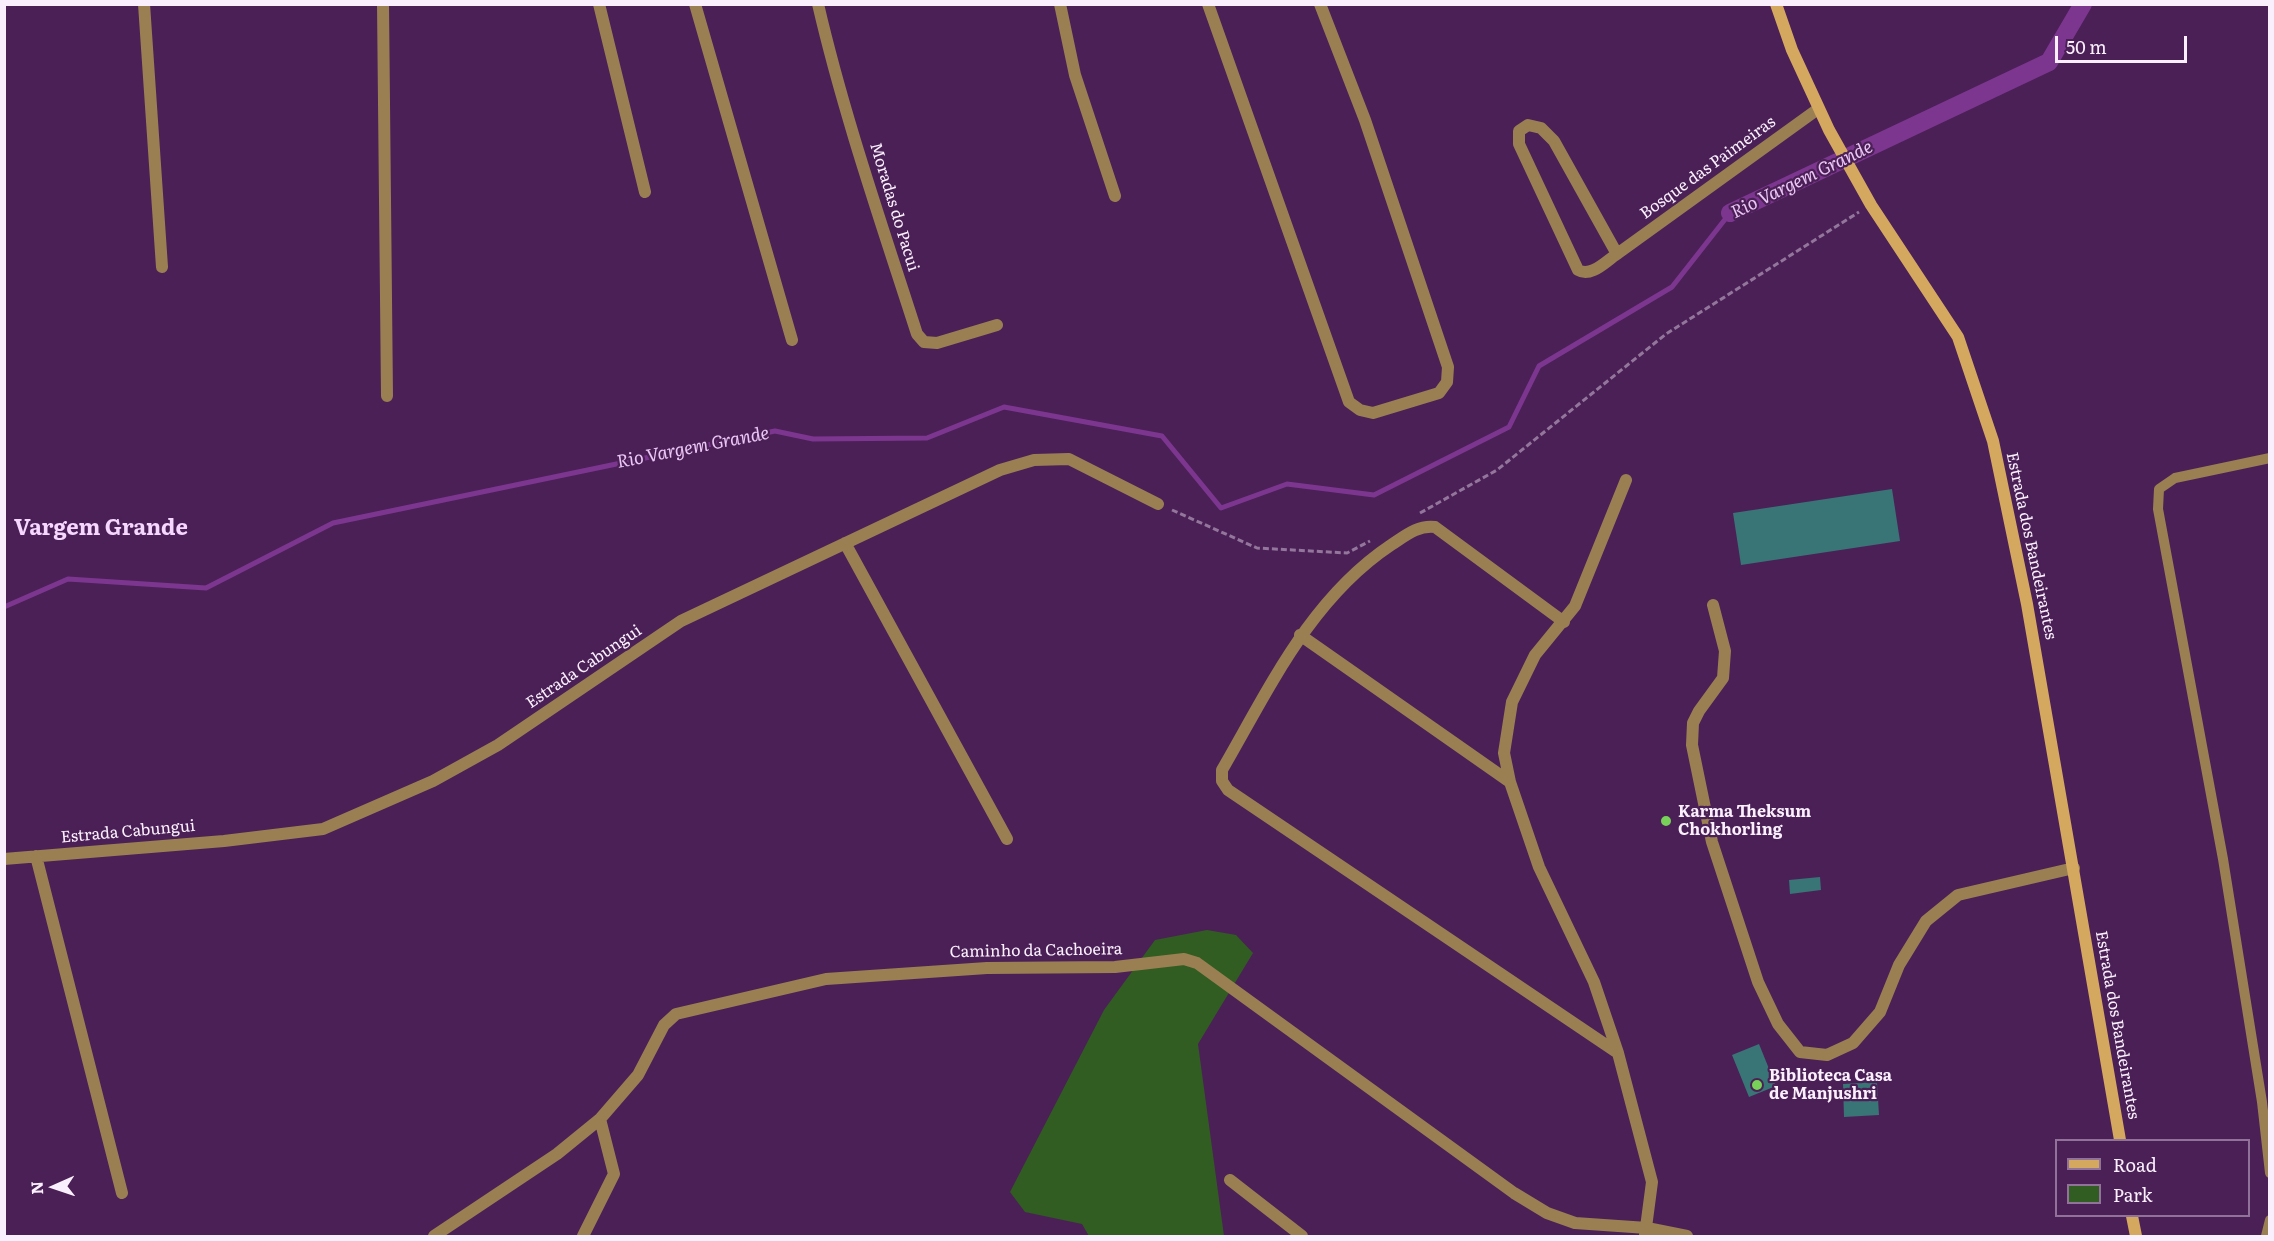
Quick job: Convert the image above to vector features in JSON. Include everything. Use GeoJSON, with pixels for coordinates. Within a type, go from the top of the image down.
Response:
{"type":"FeatureCollection","features":[{"type":"Feature","properties":{"kind":"main road","name":"Estrada dos Bandeirantes"},"geometry":{"type":"LineString","coordinates":[[1776,4],[1818,109],[1829,130],[1871,205],[1958,337],[1993,441],[2027,604],[2120,1139]]}},
{"type":"Feature","properties":{"kind":"main road"},"geometry":{"type":"LineString","coordinates":[[2132,1217],[2136,1236]]}},
{"type":"Feature","properties":{"kind":"street"},"geometry":{"type":"LineString","coordinates":[[144,4],[162,267]]}},
{"type":"Feature","properties":{"kind":"street"},"geometry":{"type":"LineString","coordinates":[[382,4],[387,396]]}},
{"type":"Feature","properties":{"kind":"street"},"geometry":{"type":"LineString","coordinates":[[599,4],[645,192]]}},
{"type":"Feature","properties":{"kind":"street"},"geometry":{"type":"LineString","coordinates":[[695,4],[792,340]]}},
{"type":"Feature","properties":{"kind":"street","name":"Moradas do Pacui"},"geometry":{"type":"LineString","coordinates":[[818,4],[877,211],[917,334],[924,342],[937,343],[997,325]]}},
{"type":"Feature","properties":{"kind":"street"},"geometry":{"type":"LineString","coordinates":[[1060,4],[1075,75],[1115,196]]}},
{"type":"Feature","properties":{"kind":"street"},"geometry":{"type":"LineString","coordinates":[[1208,4],[1349,402],[1360,410],[1373,413],[1439,393],[1447,382],[1448,367],[1365,120],[1320,4]]}},
{"type":"Feature","properties":{"kind":"street","name":"Bosque das Paimeiras"},"geometry":{"type":"LineString","coordinates":[[1617,254],[1554,141],[1541,128],[1528,125],[1519,131],[1519,144],[1578,270],[1589,273],[1617,254],[1818,109]]}},
{"type":"Feature","properties":{"kind":"street","name":"Estrada Cabungui"},"geometry":{"type":"LineString","coordinates":[[4,859],[224,841],[324,829],[433,781],[498,745],[681,621],[1000,470],[1034,460],[1069,459],[1158,504]]}},
{"type":"Feature","properties":{"kind":"street"},"geometry":{"type":"LineString","coordinates":[[1626,480],[1575,606],[1535,655],[1512,702],[1504,753],[1510,782],[1539,867],[1594,982],[1618,1053],[1652,1182],[1646,1232]]}},
{"type":"Feature","properties":{"kind":"street"},"geometry":{"type":"LineString","coordinates":[[1564,622],[1436,527],[1424,526],[1379,553],[1338,589],[1300,635],[1222,770],[1222,781],[1228,790],[1618,1053]]}},
{"type":"Feature","properties":{"kind":"street"},"geometry":{"type":"LineString","coordinates":[[845,543],[1007,839]]}},
{"type":"Feature","properties":{"kind":"street"},"geometry":{"type":"LineString","coordinates":[[1713,605],[1725,651],[1723,678],[1693,723],[1692,745],[1712,842],[1758,982],[1778,1024],[1800,1052],[1827,1055],[1853,1043],[1880,1012],[1899,965],[1926,921],[1958,895],[2074,868]]}},
{"type":"Feature","properties":{"kind":"street"},"geometry":{"type":"LineString","coordinates":[[1300,635],[1510,782]]}},
{"type":"Feature","properties":{"kind":"street"},"geometry":{"type":"LineString","coordinates":[[36,856],[122,1193]]}},
{"type":"Feature","properties":{"kind":"street","name":"Caminho da Cachoeira"},"geometry":{"type":"LineString","coordinates":[[434,1236],[557,1154],[600,1119],[638,1075],[664,1025],[676,1014],[838,978],[987,968],[1115,967],[1184,959],[1197,963],[1514,1193],[1547,1213],[1575,1223],[1687,1236]]}},
{"type":"Feature","properties":{"kind":"street"},"geometry":{"type":"LineString","coordinates":[[583,1236],[614,1174],[600,1119]]}},
{"type":"Feature","properties":{"kind":"street"},"geometry":{"type":"LineString","coordinates":[[1230,1180],[1302,1236]]}},
{"type":"Feature","properties":{"kind":"lane"},"geometry":{"type":"LineString","coordinates":[[2270,458],[2175,478],[2159,489],[2158,509],[2225,871],[2262,1102],[2270,1173]]}},
{"type":"Feature","properties":{"kind":"lane"},"geometry":{"type":"LineString","coordinates":[[2266,1236],[2270,1220]]}},
{"type":"Feature","properties":{"kind":"path"},"geometry":{"type":"LineString","coordinates":[[1417,514],[1497,470],[1666,334],[1871,205]]}},
{"type":"Feature","properties":{"kind":"path"},"geometry":{"type":"LineString","coordinates":[[1158,504],[1257,548],[1347,553],[1377,537]]}},
{"type":"Feature","properties":{"kind":"green space"},"geometry":{"type":"Polygon","coordinates":[[[1207,930],[1236,935],[1253,953],[1198,1044],[1224,1236],[1089,1236],[1082,1224],[1025,1212],[1010,1192],[1104,1010],[1155,940],[1207,930]]]}},
{"type":"Feature","properties":{"kind":"building"},"geometry":{"type":"Polygon","coordinates":[[[1892,489],[1900,541],[1741,565],[1733,513],[1892,489]]]}},
{"type":"Feature","properties":{"kind":"building"},"geometry":{"type":"Polygon","coordinates":[[[1820,877],[1821,890],[1790,894],[1789,880],[1820,877]]]}},
{"type":"Feature","properties":{"kind":"building"},"geometry":{"type":"Polygon","coordinates":[[[1759,1044],[1776,1086],[1749,1097],[1732,1055],[1759,1044]]]}},
{"type":"Feature","properties":{"kind":"building"},"geometry":{"type":"Polygon","coordinates":[[[1877,1082],[1879,1115],[1844,1117],[1843,1084],[1877,1082]]]}},
{"type":"Feature","properties":{"kind":"waterway","name":"Rio Vargem Grande"},"geometry":{"type":"LineString","coordinates":[[1730,213],[2049,62],[2083,4]]}},
{"type":"Feature","properties":{"kind":"waterway","name":"Rio Vargem Grande"},"geometry":{"type":"LineString","coordinates":[[4,607],[68,579],[206,588],[333,523],[775,431],[813,439],[927,438],[1004,407],[1162,436],[1221,508],[1287,484],[1374,495],[1509,427],[1539,366],[1672,287],[1730,213]]}},
{"type":"Feature","properties":{"kind":"place","name":"Karma Theksum Chokhorling"},"geometry":{"type":"Point","coordinates":[1666,821]}},
{"type":"Feature","properties":{"kind":"place","name":"Biblioteca Casa de Manjushri"},"geometry":{"type":"Point","coordinates":[1757,1085]}},
{"type":"Feature","properties":{"kind":"district","name":"Vargem Grande"},"geometry":{"type":"Point","coordinates":[101,529]}}]}
